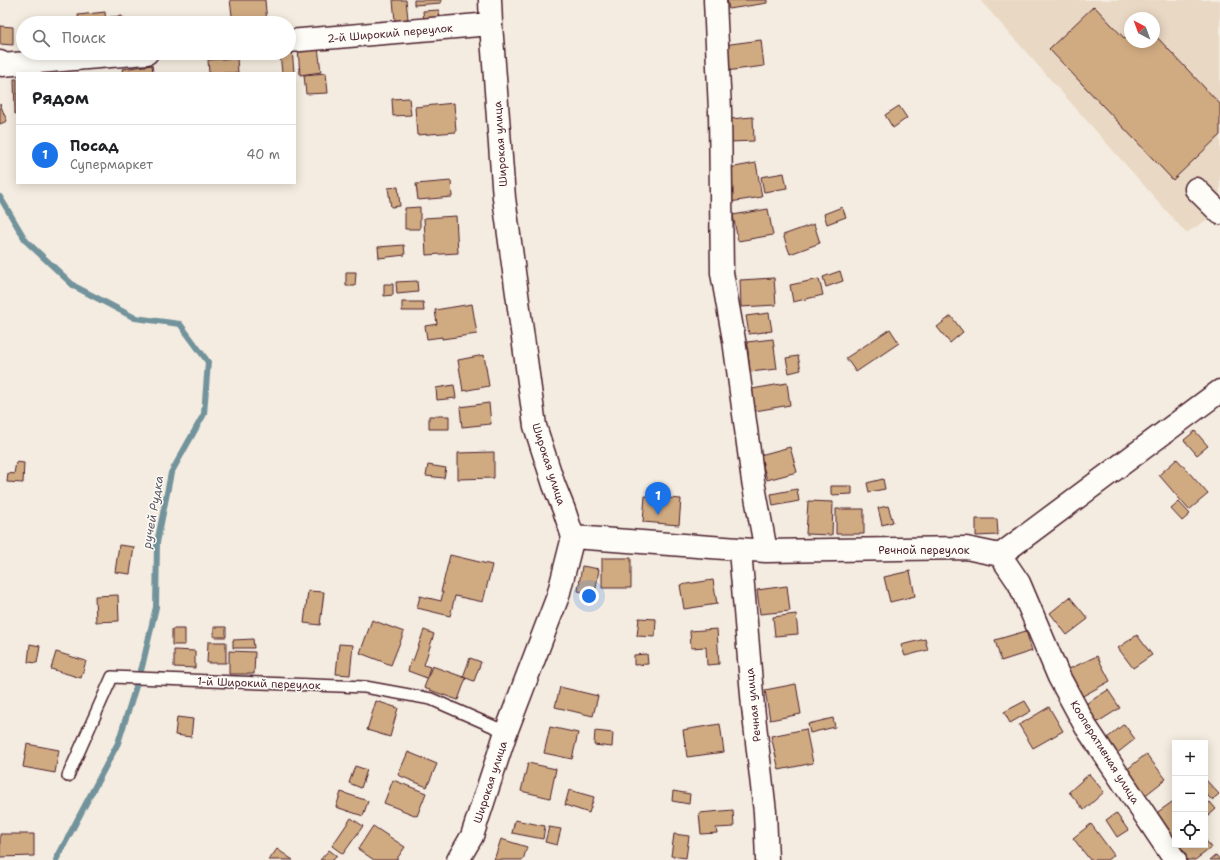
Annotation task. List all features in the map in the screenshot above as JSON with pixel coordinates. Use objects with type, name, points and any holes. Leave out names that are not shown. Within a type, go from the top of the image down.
[{"type":"street","name":"Широкая улица","points":[[458,860],[472,836],[506,732],[558,596],[573,537],[535,426],[504,198],[490,0]]},
{"type":"street","points":[[715,0],[720,110],[722,273],[734,340],[754,481],[766,551]]},
{"type":"street","name":"2-й Широкий переулок","points":[[296,40],[491,24]]},
{"type":"street","points":[[0,62],[2,65],[62,60]]},
{"type":"street","points":[[1196,189],[1220,213]]},
{"type":"street","points":[[1000,555],[1220,391]]},
{"type":"street","name":"Речной переулок","points":[[573,537],[740,550],[766,551],[966,548],[1000,555]]},
{"type":"street","name":"Речная улица","points":[[740,550],[753,707],[765,812],[767,860]]},
{"type":"street","name":"Кооперативная улица","points":[[1000,555],[1018,583],[1059,676],[1086,727],[1175,860]]},
{"type":"lane","name":"1-й Широкий переулок","points":[[68,776],[112,677],[364,687],[431,699],[506,732]]},
{"type":"shaded area","points":[[980,0],[1220,0],[1220,212],[1186,233]]},
{"type":"building","points":[[230,0],[265,0],[266,16],[232,16]]},
{"type":"building","points":[[393,0],[406,0],[408,19],[395,21]]},
{"type":"building","points":[[414,0],[441,0],[441,3],[414,5]]},
{"type":"building","points":[[727,0],[767,0],[767,3],[729,9]]},
{"type":"building","points":[[1094,6],[1124,38],[1124,48],[1160,48],[1160,40],[1220,104],[1220,135],[1173,180],[1049,49]]},
{"type":"building","points":[[439,10],[440,21],[424,23],[423,11]]},
{"type":"building","points":[[105,12],[105,16],[78,16]]},
{"type":"building","points":[[0,26],[13,27],[13,45],[0,44]]},
{"type":"building","points":[[761,40],[764,66],[726,71],[723,45]]},
{"type":"building","points":[[318,47],[321,72],[300,75],[298,49]]},
{"type":"building","points":[[208,60],[237,60],[238,72],[209,72]]},
{"type":"building","points":[[281,60],[293,60],[294,72],[282,72]]},
{"type":"building","points":[[152,65],[153,72],[123,72],[122,69]]},
{"type":"building","points":[[326,73],[328,93],[306,94],[304,75]]},
{"type":"building","points":[[14,79],[16,79],[16,114]]},
{"type":"building","points":[[409,98],[411,115],[393,116],[392,99]]},
{"type":"building","points":[[454,103],[456,132],[417,135],[415,107]]},
{"type":"building","points":[[0,104],[7,121],[0,124]]},
{"type":"building","points":[[899,106],[907,118],[893,128],[885,115]]},
{"type":"building","points":[[753,117],[754,141],[730,142],[730,119]]},
{"type":"building","points":[[756,163],[762,197],[730,202],[724,169]]},
{"type":"building","points":[[784,173],[787,188],[764,192],[761,177]]},
{"type":"building","points":[[451,181],[452,197],[418,200],[416,184]]},
{"type":"building","points":[[398,187],[400,206],[391,207],[388,188]]},
{"type":"building","points":[[420,207],[420,229],[405,229],[405,208]]},
{"type":"building","points":[[842,207],[846,217],[827,224],[824,214]]},
{"type":"building","points":[[768,209],[773,235],[738,241],[733,215]]},
{"type":"building","points":[[456,216],[458,253],[426,255],[424,218]]},
{"type":"building","points":[[814,224],[820,243],[790,254],[783,235]]},
{"type":"building","points":[[404,245],[405,255],[379,258],[378,247]]},
{"type":"building","points":[[840,271],[843,281],[826,287],[823,277]]},
{"type":"building","points":[[346,272],[356,272],[355,286],[346,286]]},
{"type":"building","points":[[774,278],[776,305],[741,307],[740,280]]},
{"type":"building","points":[[819,279],[823,295],[793,302],[790,285]]},
{"type":"building","points":[[417,281],[418,292],[397,294],[396,282]]},
{"type":"building","points":[[384,284],[393,284],[393,295],[384,296]]},
{"type":"building","points":[[402,302],[423,302],[424,311],[402,311]]},
{"type":"building","points":[[472,304],[477,334],[442,339],[442,337],[427,339],[425,326],[437,324],[435,310]]},
{"type":"building","points":[[769,313],[772,331],[749,334],[746,316]]},
{"type":"building","points":[[951,316],[963,332],[950,343],[937,327]]},
{"type":"building","points":[[890,329],[899,343],[856,372],[846,358]]},
{"type":"building","points":[[773,339],[777,369],[750,372],[747,342]]},
{"type":"building","points":[[484,355],[489,386],[463,391],[458,360]]},
{"type":"building","points":[[798,356],[801,370],[789,373],[786,358]]},
{"type":"building","points":[[787,383],[790,405],[755,411],[752,389]]},
{"type":"building","points":[[454,385],[456,398],[437,400],[436,388]]},
{"type":"building","points":[[489,403],[491,424],[462,427],[460,407]]},
{"type":"building","points":[[429,416],[449,416],[449,429],[429,429]]},
{"type":"building","points":[[1195,431],[1208,446],[1197,455],[1184,440]]},
{"type":"building","points":[[790,447],[797,472],[767,480],[760,455]]},
{"type":"building","points":[[494,452],[494,478],[458,479],[458,453]]},
{"type":"building","points":[[1177,459],[1208,494],[1189,510],[1159,475]]},
{"type":"building","points":[[16,462],[24,463],[23,483],[7,482],[8,473],[14,474]]},
{"type":"building","points":[[428,465],[446,468],[444,478],[426,476]]},
{"type":"building","points":[[883,479],[885,489],[869,492],[867,483]]},
{"type":"building","points":[[831,486],[852,486],[852,494],[831,495]]},
{"type":"building","points":[[797,489],[799,501],[773,506],[771,494]]},
{"type":"building","points":[[645,496],[681,499],[679,525],[643,522]]},
{"type":"building","points":[[808,501],[833,502],[832,535],[806,534]]},
{"type":"building","points":[[1179,502],[1190,514],[1182,521],[1171,509]]},
{"type":"building","points":[[888,506],[893,522],[882,525],[878,508]]},
{"type":"building","points":[[836,509],[864,509],[864,534],[836,534]]},
{"type":"building","points":[[976,519],[997,519],[998,535],[976,536]]},
{"type":"building","points":[[119,545],[134,547],[130,574],[115,572]]},
{"type":"building","points":[[450,555],[492,565],[483,602],[455,596],[450,616],[417,608],[420,596],[441,601],[443,592],[441,592]]},
{"type":"building","points":[[602,558],[631,558],[631,588],[602,588]]},
{"type":"building","points":[[582,566],[599,569],[595,594],[578,591]]},
{"type":"building","points":[[910,571],[915,596],[890,602],[884,577]]},
{"type":"building","points":[[713,580],[717,604],[684,609],[680,585]]},
{"type":"building","points":[[787,586],[790,611],[760,614],[757,590]]},
{"type":"building","points":[[308,591],[324,592],[320,625],[304,623]]},
{"type":"building","points":[[118,595],[119,621],[96,622],[95,596]]},
{"type":"building","points":[[1070,597],[1088,619],[1067,635],[1050,613]]},
{"type":"building","points":[[796,614],[798,634],[775,636],[773,617]]},
{"type":"building","points":[[639,618],[656,619],[655,637],[637,636]]},
{"type":"building","points":[[372,620],[404,632],[391,665],[360,653]]},
{"type":"building","points":[[214,627],[226,627],[226,637],[214,637]]},
{"type":"building","points":[[172,629],[185,629],[185,645],[172,645]]},
{"type":"building","points":[[717,629],[719,664],[707,665],[706,647],[691,648],[690,631]]},
{"type":"building","points":[[424,630],[434,634],[424,665],[430,667],[427,678],[408,671],[411,660],[413,661]]},
{"type":"building","points":[[1026,631],[1032,651],[1001,661],[995,640]]},
{"type":"building","points":[[1137,635],[1152,655],[1133,668],[1118,648]]},
{"type":"building","points":[[253,639],[254,648],[233,648],[233,640]]},
{"type":"building","points":[[925,639],[928,650],[905,656],[901,645]]},
{"type":"building","points":[[208,642],[226,642],[226,663],[207,663]]},
{"type":"building","points":[[30,644],[40,646],[37,663],[28,662]]},
{"type":"building","points":[[339,644],[353,645],[350,675],[336,674]]},
{"type":"building","points":[[174,650],[195,651],[195,668],[174,667]]},
{"type":"building","points":[[229,651],[255,652],[254,674],[229,674]]},
{"type":"building","points":[[56,652],[86,661],[81,678],[51,669]]},
{"type":"building","points":[[647,654],[648,664],[634,665],[634,655]]},
{"type":"building","points":[[1097,656],[1110,681],[1081,697],[1067,670]]},
{"type":"building","points":[[470,658],[481,662],[474,681],[463,677]]},
{"type":"building","points":[[432,666],[466,678],[458,700],[424,688]]},
{"type":"building","points":[[796,684],[801,714],[770,720],[765,690]]},
{"type":"building","points":[[560,687],[598,696],[593,716],[555,707]]},
{"type":"building","points":[[1108,690],[1120,708],[1093,725],[1081,707]]},
{"type":"building","points":[[376,701],[398,708],[390,737],[367,730]]},
{"type":"building","points":[[1025,701],[1031,711],[1010,723],[1004,712]]},
{"type":"building","points":[[1049,707],[1063,731],[1033,748],[1019,725]]},
{"type":"building","points":[[177,717],[193,719],[191,737],[175,735]]},
{"type":"building","points":[[833,718],[835,727],[810,733],[808,724]]},
{"type":"building","points":[[720,724],[724,752],[687,757],[683,730]]},
{"type":"building","points":[[1124,724],[1135,739],[1116,754],[1105,740]]},
{"type":"building","points":[[550,727],[578,733],[572,759],[544,753]]},
{"type":"building","points":[[806,729],[813,763],[779,770],[771,736]]},
{"type":"building","points":[[595,731],[613,733],[612,747],[594,745]]},
{"type":"building","points":[[27,744],[59,750],[55,773],[23,767]]},
{"type":"building","points":[[408,752],[437,764],[427,787],[398,775]]},
{"type":"building","points":[[1146,754],[1166,779],[1143,797],[1124,772]]},
{"type":"building","points":[[528,763],[556,769],[550,798],[521,791]]},
{"type":"building","points":[[355,766],[367,770],[361,788],[349,783]]},
{"type":"building","points":[[1089,774],[1104,792],[1084,810],[1069,792]]},
{"type":"building","points":[[393,780],[426,793],[417,816],[384,803]]},
{"type":"building","points":[[1208,782],[1219,794],[1212,800],[1208,796]]},
{"type":"building","points":[[569,790],[594,797],[589,813],[565,805]]},
{"type":"building","points":[[673,791],[690,794],[689,804],[672,801]]},
{"type":"building","points":[[341,792],[368,801],[363,816],[336,807]]},
{"type":"building","points":[[1172,802],[1171,837],[1155,814]]},
{"type":"building","points":[[1210,802],[1216,809],[1208,816],[1208,812],[1208,804]]},
{"type":"building","points":[[733,810],[734,827],[716,828],[717,833],[701,834],[699,813]]},
{"type":"building","points":[[1116,813],[1128,830],[1117,837],[1106,820]]},
{"type":"building","points":[[351,818],[363,826],[343,854],[332,846]]},
{"type":"building","points":[[515,820],[545,826],[543,839],[512,833]]},
{"type":"building","points":[[1091,824],[1114,855],[1107,860],[1090,860],[1073,838]]},
{"type":"building","points":[[373,826],[405,847],[396,860],[374,860],[358,849]]},
{"type":"building","points":[[549,827],[561,829],[557,845],[545,842]]},
{"type":"building","points":[[0,834],[34,834],[34,856],[0,857]]},
{"type":"building","points":[[674,834],[689,836],[686,858],[671,856]]},
{"type":"building","points":[[501,839],[527,847],[523,860],[494,860]]},
{"type":"building","points":[[1208,844],[1211,848],[1195,860],[1185,860],[1178,848],[1208,848]]},
{"type":"building","points":[[277,849],[293,860],[269,860]]},
{"type":"building","points":[[329,850],[337,856],[333,860],[320,860]]},
{"type":"building","points":[[1216,855],[1220,860],[1210,860]]},
{"type":"waterway","name":"ручей Рудка","points":[[0,197],[26,241],[74,286],[135,318],[180,324],[208,362],[204,414],[171,473],[157,543],[156,607],[142,667],[118,743],[56,860]]},
{"type":"place","name":"Посад","points":[[658,515]]}]
